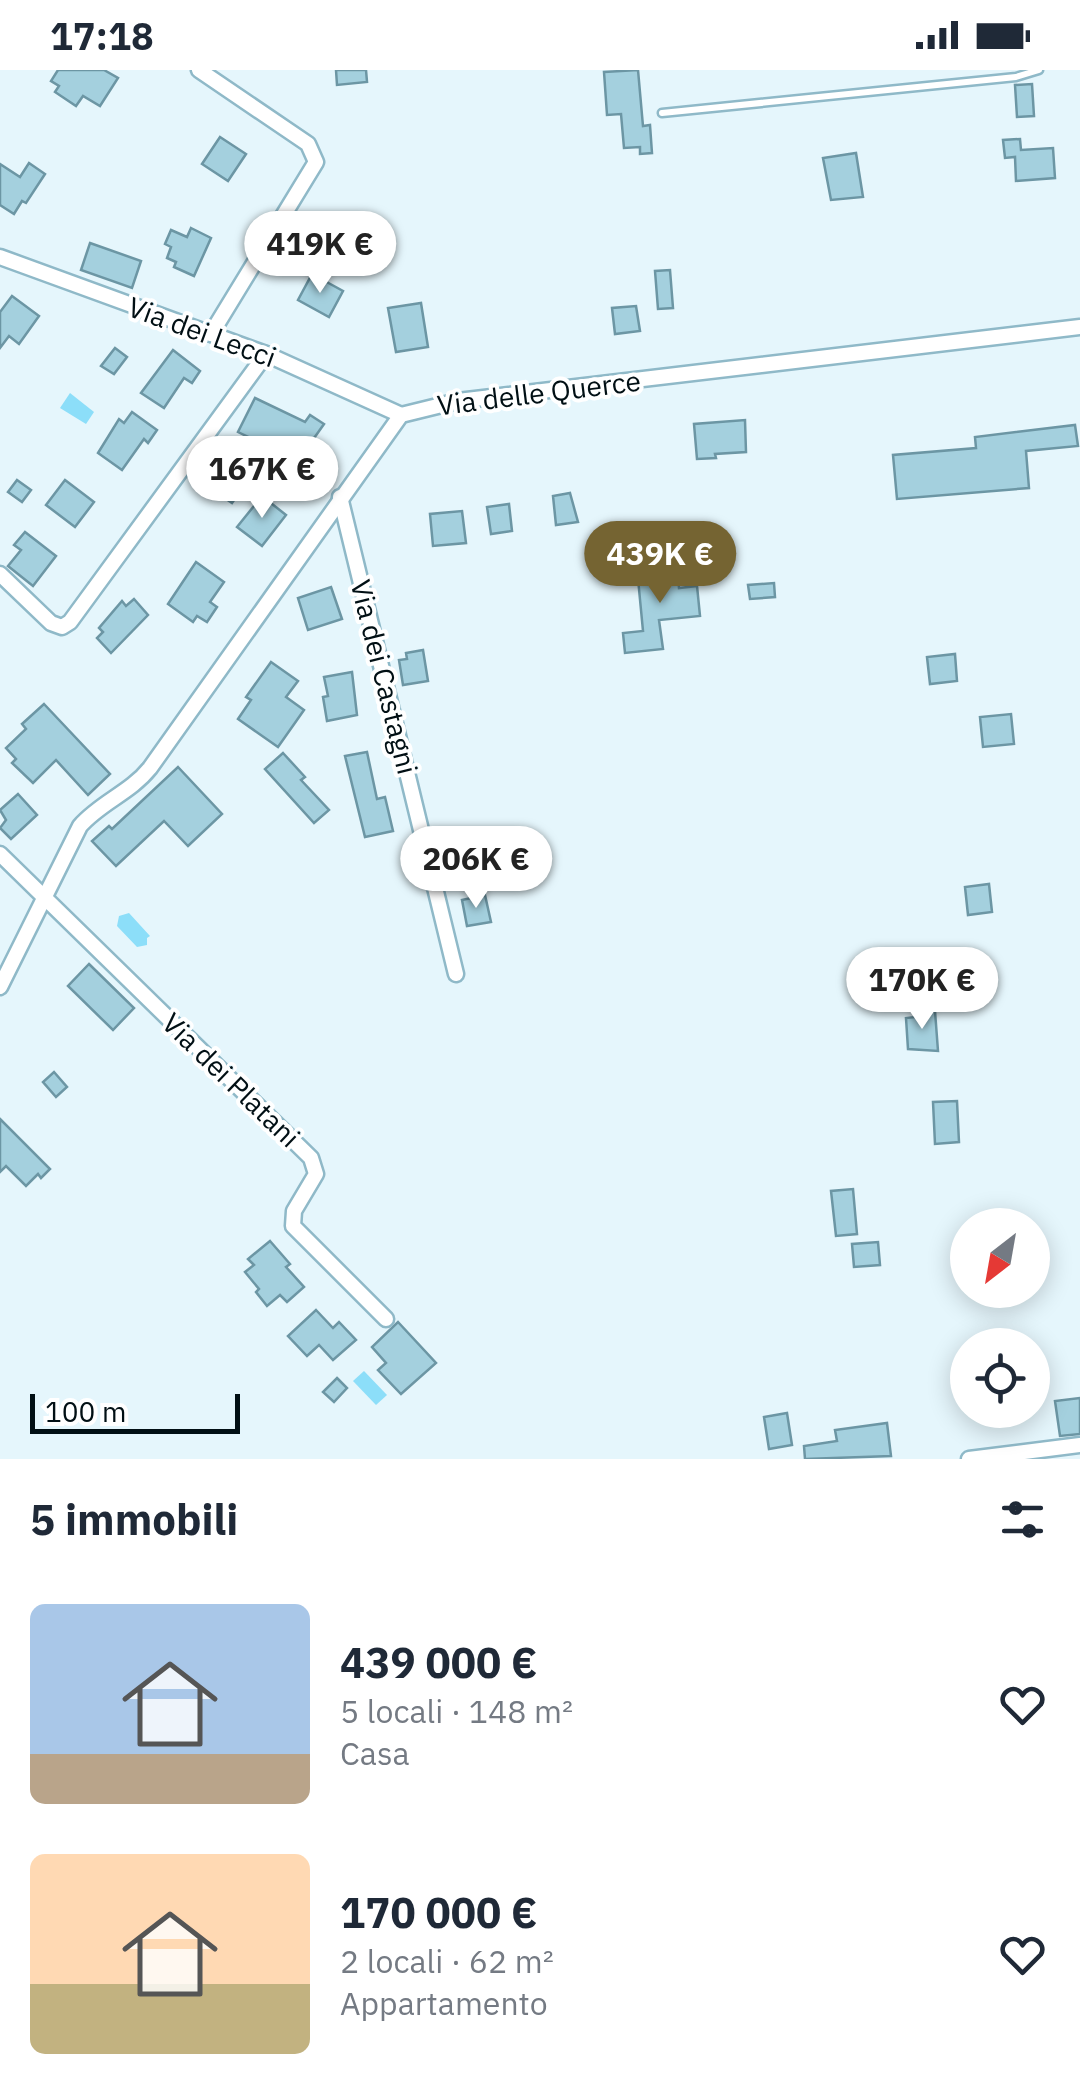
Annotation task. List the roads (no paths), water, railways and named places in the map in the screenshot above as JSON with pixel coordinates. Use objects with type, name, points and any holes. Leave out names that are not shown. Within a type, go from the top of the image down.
[{"type":"street","points":[[198,70],[308,144],[316,162],[211,334]]},
{"type":"street","name":"Via dei Lecci","points":[[0,257],[266,354],[402,414]]},
{"type":"street","name":"Via delle Querce","points":[[0,987],[80,826],[146,774],[402,414],[458,401],[1080,327]]},
{"type":"street","points":[[0,574],[51,623],[62,626],[70,622],[266,354]]},
{"type":"street","name":"Via dei Castagni","points":[[340,497],[456,974]]},
{"type":"street","points":[[0,854],[45,898]]},
{"type":"street","name":"Via dei Platani","points":[[45,898],[311,1158],[316,1174],[294,1212],[293,1226],[386,1320]]},
{"type":"street","points":[[969,1459],[1080,1446]]},
{"type":"lane","points":[[662,113],[1016,77],[1039,70]]},
{"type":"water","points":[[70,393],[94,412],[86,424],[60,408]]},
{"type":"water","points":[[129,913],[150,936],[147,945],[137,947],[117,926],[119,916]]},
{"type":"water","points":[[364,1371],[387,1395],[376,1405],[353,1381]]}]
